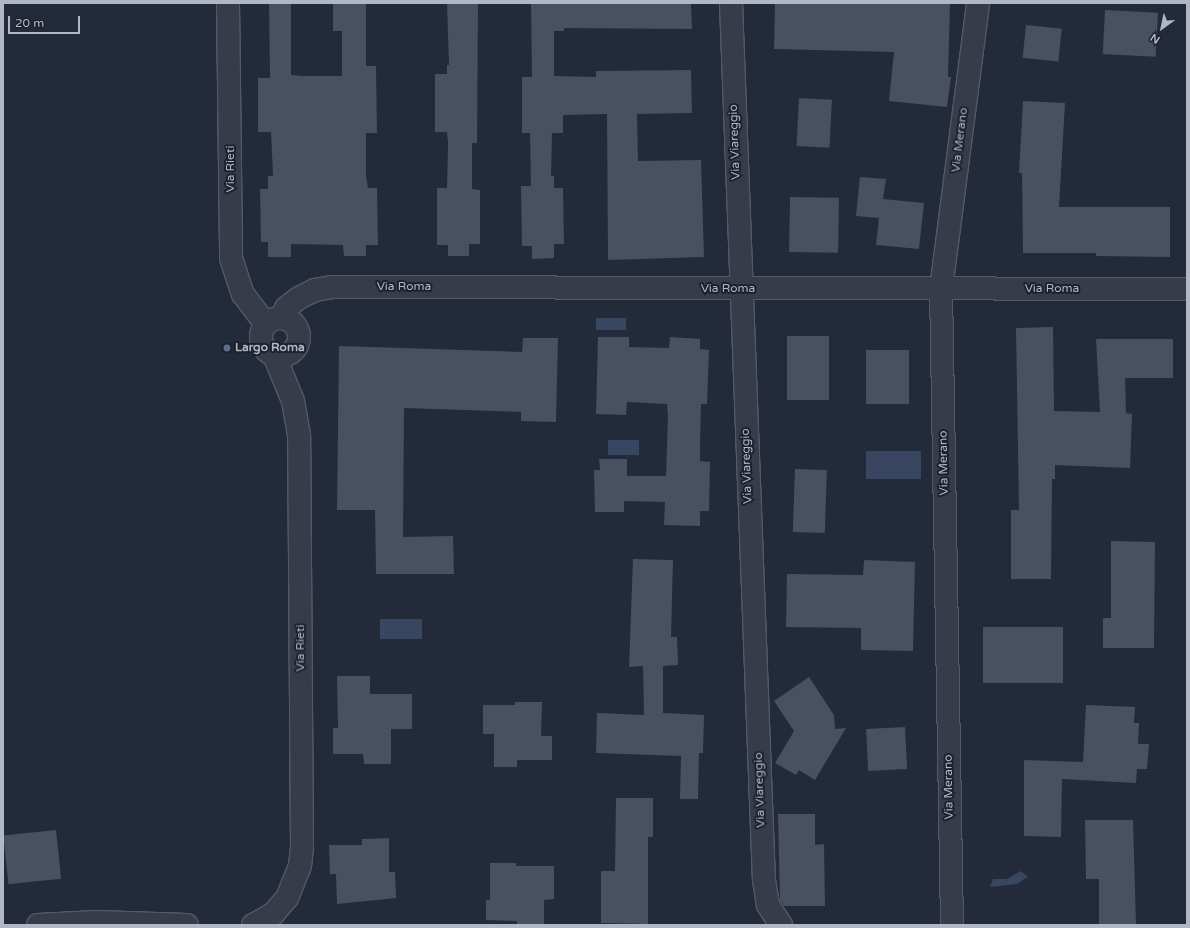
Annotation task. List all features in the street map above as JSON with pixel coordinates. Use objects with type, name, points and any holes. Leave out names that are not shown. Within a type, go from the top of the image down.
[{"type":"street","name":"Via Rieti","points":[[228,3],[231,258],[243,294],[275,321]]},
{"type":"street","name":"Via Viareggio","points":[[731,3],[740,289],[764,880],[768,905],[781,925]]},
{"type":"street","name":"Via Merano","points":[[952,925],[941,289],[978,3]]},
{"type":"street","name":"Via Roma","points":[[275,321],[286,308],[299,298],[315,290],[332,287],[1187,289]]},
{"type":"street","points":[[275,321],[294,324],[299,341],[292,352],[281,356],[274,355],[268,352],[262,341],[275,321]]},
{"type":"street","name":"Via Rieti","points":[[253,925],[270,917],[287,898],[300,866],[302,847],[299,435],[291,396],[274,355]]},
{"type":"street","points":[[38,925],[97,922],[187,925]]},
{"type":"water","points":[[596,318],[626,318],[626,330],[596,330]]},
{"type":"water","points":[[608,440],[639,440],[639,455],[608,455]]},
{"type":"water","points":[[866,451],[921,451],[921,479],[866,479]]},
{"type":"water","points":[[380,619],[422,619],[422,639],[380,639]]},
{"type":"water","points":[[1021,871],[1028,877],[1017,884],[990,887],[993,879],[1007,879]]},
{"type":"building","points":[[269,3],[291,3],[291,75],[342,76],[342,31],[333,31],[333,3],[366,3],[366,66],[376,66],[377,133],[366,133],[366,176],[368,188],[377,188],[378,245],[366,245],[366,256],[344,256],[343,245],[291,244],[291,257],[268,257],[268,242],[261,242],[260,189],[268,189],[268,176],[273,176],[271,132],[258,132],[258,78],[270,78]]},
{"type":"building","points":[[447,3],[478,3],[477,143],[472,143],[472,189],[480,190],[480,244],[469,244],[469,256],[448,256],[448,245],[437,245],[437,188],[447,188],[448,143],[447,132],[435,132],[435,74],[447,74],[447,65],[449,65]]},
{"type":"building","points":[[531,3],[691,3],[692,29],[564,28],[564,31],[554,31],[554,76],[596,77],[596,71],[691,70],[692,113],[637,114],[638,161],[701,160],[704,257],[608,260],[607,114],[563,115],[563,133],[552,133],[551,176],[554,176],[554,188],[563,188],[564,244],[554,244],[554,258],[532,259],[532,246],[522,246],[521,186],[531,186],[530,133],[522,133],[522,77],[532,77]]},
{"type":"building","points":[[775,3],[950,3],[948,77],[951,77],[947,107],[889,101],[894,52],[774,49]]},
{"type":"building","points":[[1105,10],[1158,13],[1156,57],[1103,54]]},
{"type":"building","points":[[1026,25],[1062,29],[1058,62],[1023,58]]},
{"type":"building","points":[[799,98],[832,100],[829,148],[796,146]]},
{"type":"building","points":[[1023,101],[1065,103],[1059,207],[1170,207],[1170,257],[1096,256],[1096,253],[1023,253],[1022,173],[1019,173]]},
{"type":"building","points":[[860,177],[886,179],[883,199],[924,203],[919,249],[876,245],[879,218],[856,216]]},
{"type":"building","points":[[790,197],[839,198],[838,253],[789,252]]},
{"type":"building","points":[[1053,327],[1054,411],[1100,412],[1096,339],[1173,339],[1173,378],[1125,378],[1126,413],[1132,414],[1130,468],[1055,465],[1055,479],[1052,479],[1051,579],[1011,579],[1011,510],[1019,510],[1016,328]]},
{"type":"building","points":[[787,336],[829,336],[829,400],[787,400]]},
{"type":"building","points":[[598,337],[629,337],[629,347],[669,348],[670,337],[700,339],[700,349],[709,350],[707,404],[701,404],[700,461],[710,462],[709,511],[700,511],[700,526],[664,525],[665,502],[624,501],[624,512],[595,512],[594,470],[600,470],[599,459],[627,459],[627,476],[666,476],[668,416],[667,404],[627,402],[626,415],[596,414]]},
{"type":"building","points":[[523,338],[558,338],[556,422],[521,421],[521,412],[404,408],[403,537],[453,536],[454,574],[376,574],[375,510],[337,510],[339,346],[522,352]]},
{"type":"building","points":[[866,350],[909,350],[909,404],[866,404]]},
{"type":"building","points":[[795,469],[827,470],[825,533],[793,532]]},
{"type":"building","points":[[1111,541],[1155,542],[1154,648],[1103,648],[1103,618],[1111,618]]},
{"type":"building","points":[[633,559],[673,560],[671,637],[677,637],[678,665],[663,666],[663,713],[704,715],[703,753],[699,753],[698,799],[680,799],[681,756],[596,753],[597,713],[644,715],[643,666],[629,667]]},
{"type":"building","points":[[864,560],[915,562],[913,651],[861,650],[861,628],[786,627],[787,574],[863,575]]},
{"type":"building","points":[[983,627],[1063,627],[1063,683],[983,683]]},
{"type":"building","points":[[337,676],[370,676],[370,694],[412,694],[412,729],[391,729],[391,764],[364,764],[363,754],[333,754],[333,728],[338,728]]},
{"type":"building","points":[[809,677],[834,715],[835,729],[846,728],[815,780],[799,770],[796,775],[775,763],[794,731],[774,701]]},
{"type":"building","points":[[515,702],[542,702],[541,736],[552,736],[552,760],[517,760],[517,767],[494,767],[494,734],[483,734],[483,705],[515,705]]},
{"type":"building","points":[[1086,705],[1135,707],[1134,723],[1139,723],[1138,744],[1149,744],[1147,769],[1137,769],[1136,783],[1062,779],[1061,837],[1024,836],[1024,760],[1083,762]]},
{"type":"building","points":[[905,727],[907,769],[868,771],[866,729]]},
{"type":"building","points":[[616,798],[653,798],[653,837],[648,837],[648,924],[601,923],[601,871],[615,871]]},
{"type":"building","points":[[778,814],[815,814],[815,845],[824,844],[825,906],[784,906],[780,900]]},
{"type":"building","points":[[1085,820],[1133,820],[1136,925],[1099,925],[1099,879],[1086,879]]},
{"type":"building","points":[[56,830],[61,879],[8,884],[3,836]]},
{"type":"building","points":[[389,838],[389,872],[395,872],[396,898],[337,904],[336,874],[330,874],[329,845],[362,845],[362,839]]},
{"type":"building","points":[[490,863],[516,863],[516,866],[554,866],[554,899],[544,900],[544,925],[517,925],[517,921],[486,920],[486,900],[490,900]]},
{"type":"place","name":"Largo Roma","points":[[227,348]]}]
